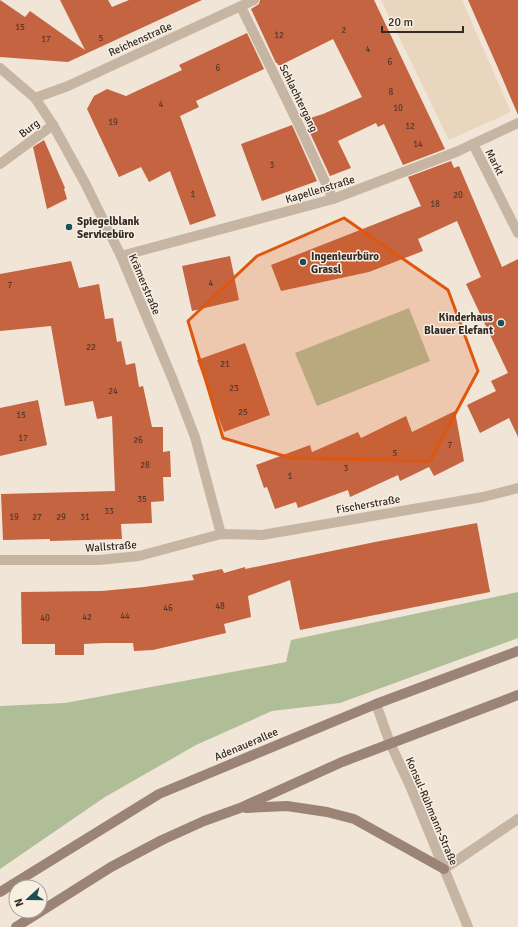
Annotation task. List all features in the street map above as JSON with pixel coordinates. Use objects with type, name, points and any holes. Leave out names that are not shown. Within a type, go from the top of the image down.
[{"type":"main road","name":"Adenauerallee","points":[[0,892],[159,794],[376,704],[518,651]]},
{"type":"main road","points":[[16,927],[111,867],[162,840],[204,821],[240,808],[342,762],[518,695]]},
{"type":"main road","points":[[240,808],[287,806],[327,812],[354,819],[444,869]]},
{"type":"street","name":"Reichenstraße","points":[[35,98],[68,86],[254,0]]},
{"type":"street","name":"Schlachtergang","points":[[241,7],[334,200]]},
{"type":"street","name":"Krämerstraße","points":[[0,68],[35,98],[53,125],[85,183],[121,256],[173,380],[194,437],[221,534]]},
{"type":"street","name":"Kapellenstraße","points":[[121,256],[334,200],[456,152],[518,123]]},
{"type":"street","name":"Burg","points":[[0,164],[53,125]]},
{"type":"street","name":"Markt","points":[[473,144],[518,233]]},
{"type":"street","name":"Fischerstraße","points":[[221,534],[262,535],[483,497],[518,488]]},
{"type":"street","name":"Wallstraße","points":[[0,560],[99,560],[139,556],[221,534]]},
{"type":"street","name":"Konsul-Rühmann-Straße","points":[[376,704],[390,743],[411,788],[468,927]]},
{"type":"street","points":[[444,869],[518,819]]},
{"type":"highlighted area","points":[[344,218],[448,290],[478,371],[430,461],[291,458],[223,438],[188,321],[257,256]]},
{"type":"green space","points":[[409,308],[430,361],[317,406],[295,353]]},
{"type":"green space","points":[[518,592],[518,638],[340,703],[272,711],[196,745],[105,797],[0,869],[0,706],[65,703],[286,662],[291,640]]},
{"type":"shaded area","points":[[381,0],[462,0],[511,112],[449,140]]},
{"type":"building","points":[[0,0],[25,17],[30,11],[85,50],[60,0],[108,0],[112,7],[129,0],[202,0],[68,62],[0,57]]},
{"type":"building","points":[[260,0],[374,0],[445,149],[403,165],[384,124],[378,127],[376,123],[338,141],[351,168],[330,176],[304,120],[323,114],[362,97],[333,39],[279,66],[276,63],[251,9],[259,4]]},
{"type":"building","points":[[468,0],[518,0],[518,115],[498,68]]},
{"type":"building","points":[[247,33],[264,69],[196,101],[199,107],[180,116],[216,216],[190,225],[170,171],[149,182],[141,167],[119,177],[87,109],[94,96],[107,89],[126,96],[182,70],[179,65]]},
{"type":"building","points":[[292,125],[317,181],[262,201],[241,144]]},
{"type":"building","points":[[44,140],[65,188],[67,199],[47,209],[33,147]]},
{"type":"building","points":[[451,161],[454,168],[459,166],[502,267],[518,259],[518,437],[509,418],[480,433],[467,405],[496,391],[491,381],[508,373],[466,284],[481,277],[457,221],[418,239],[423,251],[369,272],[281,291],[271,265],[421,206],[408,177]]},
{"type":"building","points":[[230,256],[239,300],[192,311],[182,266]]},
{"type":"building","points":[[71,261],[79,288],[99,284],[105,319],[113,318],[117,342],[121,341],[126,365],[135,363],[139,387],[143,386],[152,427],[163,427],[163,452],[170,451],[171,477],[163,477],[164,501],[151,502],[152,523],[121,524],[122,539],[50,541],[50,539],[3,540],[1,494],[115,491],[112,416],[97,419],[93,401],[65,406],[51,326],[0,331],[0,274]]},
{"type":"building","points":[[245,343],[270,415],[224,432],[197,360]]},
{"type":"building","points":[[38,400],[47,445],[0,456],[0,408]]},
{"type":"building","points":[[455,411],[464,461],[434,476],[429,467],[400,481],[398,475],[350,497],[348,490],[298,508],[296,502],[275,509],[267,487],[264,488],[256,465],[310,445],[312,452],[358,432],[361,438],[406,416],[412,432]]},
{"type":"building","points":[[477,523],[490,592],[300,630],[290,580],[248,596],[251,617],[224,624],[226,633],[153,650],[134,651],[133,643],[84,644],[84,655],[55,655],[55,644],[22,644],[21,592],[102,591],[194,580],[192,575],[222,569],[224,573],[245,567],[245,569],[375,542]]},
{"type":"place","name":"Spiegelblank Servicebüro","points":[[69,227]]},
{"type":"place","name":"Ingenieurbüro Grassl","points":[[303,262]]},
{"type":"place","name":"Kinderhaus Blauer Elefant","points":[[501,323]]}]
